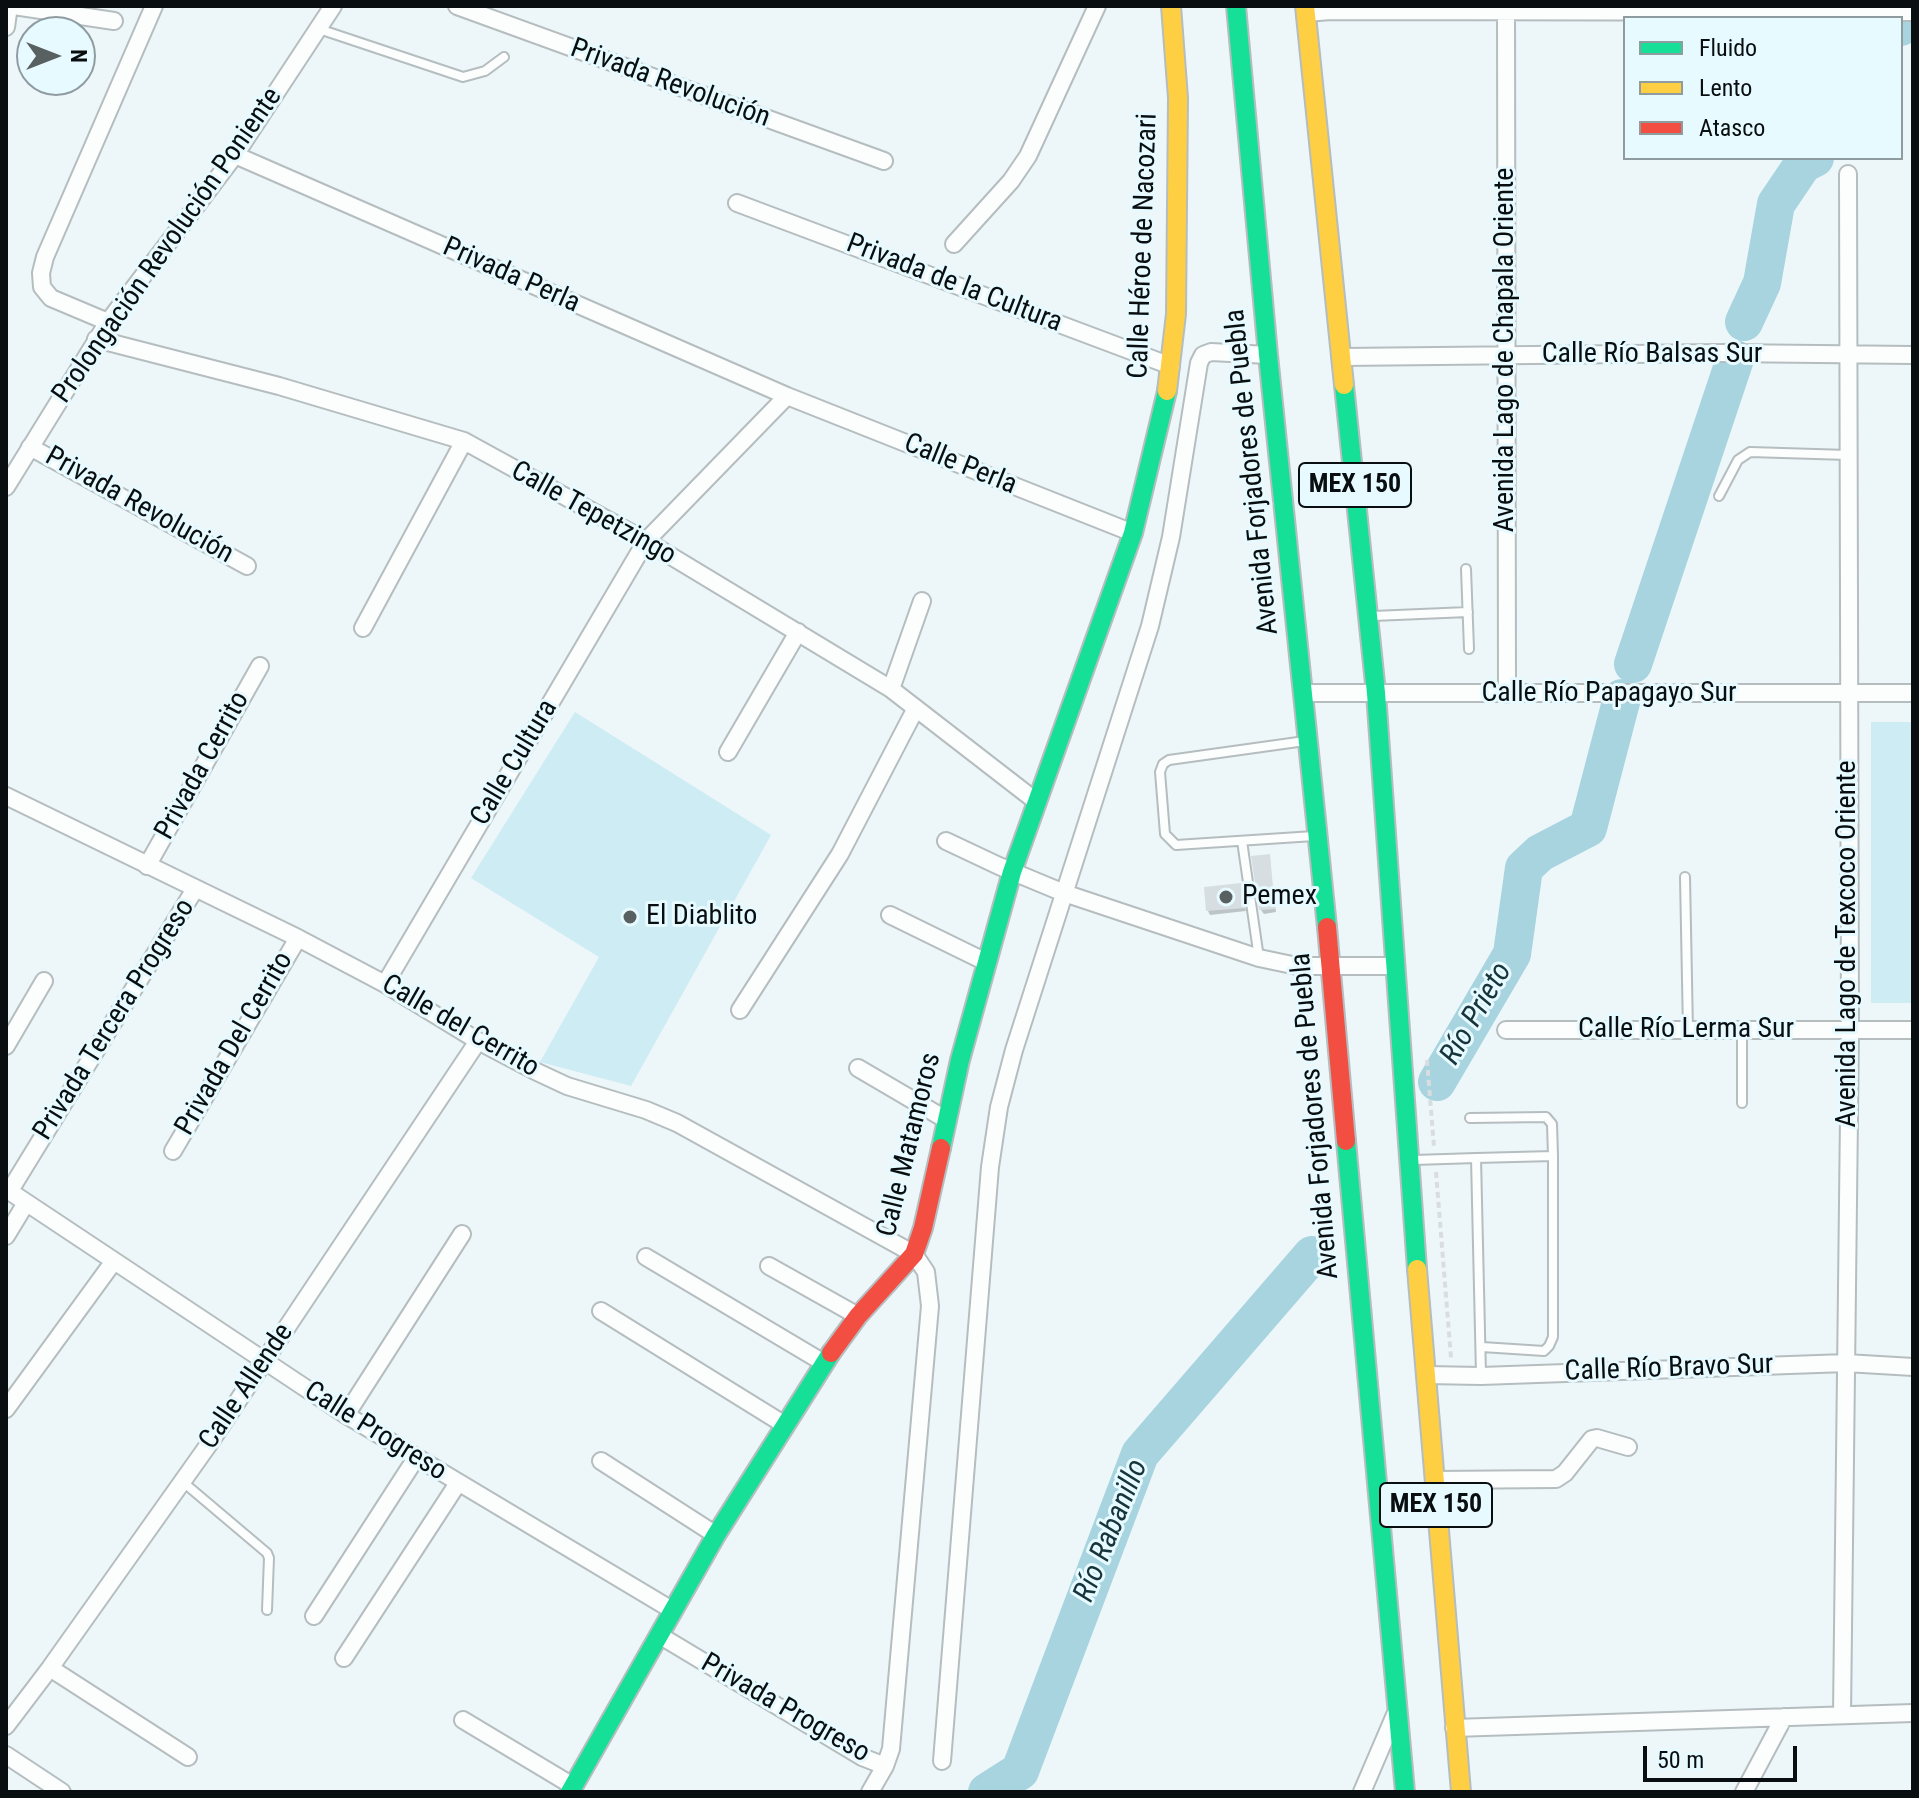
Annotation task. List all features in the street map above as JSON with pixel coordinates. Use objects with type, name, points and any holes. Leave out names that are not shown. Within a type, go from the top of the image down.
[{"type":"main road","name":"Calle Héroe de Nacozari","points":[[1133,533],[1171,366],[1176,314],[1178,98],[1171,6]]},
{"type":"main road","name":"Avenida Forjadores de Puebla","points":[[1236,6],[1268,355],[1319,835],[1405,1792]]},
{"type":"main road","name":"MEX 150","points":[[1305,10],[1376,693],[1434,1480],[1461,1792]]},
{"type":"main road","name":"Calle Matamoros","points":[[572,1789],[716,1535],[824,1363],[858,1316],[914,1254],[923,1228],[945,1119],[1012,872],[1133,533]]},
{"type":"street","points":[[6,27],[12,6],[114,21]]},
{"type":"street","points":[[108,322],[51,298],[42,287],[41,273],[45,257],[154,6]]},
{"type":"street","name":"Prolongación Revolución Poniente","points":[[6,487],[96,339],[235,155],[333,6]]},
{"type":"street","name":"Privada Revolución","points":[[457,6],[884,161]]},
{"type":"street","name":"Privada de la Cultura","points":[[954,244],[1011,181],[1028,156],[1097,6]]},
{"type":"street","name":"Avenida Lago de Chapala Oriente","points":[[1506,9],[1507,694]]},
{"type":"street","points":[[1305,10],[1913,12]]},
{"type":"street","name":"Privada Perla","points":[[235,155],[787,396]]},
{"type":"street","name":"Avenida Lago de Texcoco Oriente","points":[[1842,1714],[1850,1031],[1848,174]]},
{"type":"street","name":"Privada de la Cultura","points":[[737,203],[1171,366]]},
{"type":"street","name":"Calle Tepetzingo","points":[[96,339],[279,386],[464,441],[646,541],[891,689],[1037,802]]},
{"type":"street","points":[[942,1761],[990,1167],[999,1107],[1014,1050],[1150,626],[1171,537],[1199,363],[1203,355],[1211,352],[1268,355]]},
{"type":"street","name":"Calle Río Balsas Sur","points":[[1342,357],[1723,353],[1913,355]]},
{"type":"street","name":"Calle Perla","points":[[787,396],[1133,533]]},
{"type":"street","name":"Calle Cultura","points":[[385,984],[646,541],[787,396]]},
{"type":"street","points":[[363,628],[464,441]]},
{"type":"street","name":"Privada Revolución","points":[[30,447],[247,566]]},
{"type":"street","points":[[891,689],[922,601]]},
{"type":"street","points":[[728,752],[798,632]]},
{"type":"street","name":"Privada Cerrito","points":[[147,866],[260,666]]},
{"type":"street","name":"Calle Río Papagayo Sur","points":[[1305,693],[1913,693]]},
{"type":"street","points":[[740,1010],[840,854],[916,708]]},
{"type":"street","name":"Calle del Cerrito","points":[[6,796],[298,938],[385,984],[478,1041],[567,1086],[646,1110],[677,1123],[914,1254]]},
{"type":"street","points":[[946,841],[1064,893],[1259,958],[1297,966],[1396,966]]},
{"type":"street","name":"Privada Tercera Progreso","points":[[8,1190],[195,889]]},
{"type":"street","points":[[890,915],[986,962]]},
{"type":"street","name":"Privada Del Cerrito","points":[[173,1151],[298,938]]},
{"type":"street","points":[[6,1046],[44,981]]},
{"type":"street","name":"Calle Río Lerma Sur","points":[[1506,1030],[1913,1030]]},
{"type":"street","name":"Calle Allende","points":[[6,1726],[183,1482],[478,1041]]},
{"type":"street","points":[[858,1068],[945,1119]]},
{"type":"street","name":"Calle Progreso","points":[[8,1190],[346,1415],[672,1610]]},
{"type":"street","points":[[6,1236],[26,1203]]},
{"type":"street","points":[[346,1415],[462,1234]]},
{"type":"street","points":[[885,1766],[891,1749],[930,1306],[926,1272],[914,1254]]},
{"type":"street","points":[[646,1257],[824,1363]]},
{"type":"street","points":[[6,1409],[114,1261]]},
{"type":"street","points":[[769,1266],[858,1316]]},
{"type":"street","points":[[601,1311],[785,1425]]},
{"type":"street","name":"Calle Río Bravo Sur","points":[[1426,1375],[1481,1376],[1846,1363],[1913,1367]]},
{"type":"street","points":[[1434,1480],[1556,1479],[1565,1473],[1592,1439],[1628,1447]]},
{"type":"street","points":[[314,1616],[416,1458]]},
{"type":"street","points":[[601,1461],[716,1535]]},
{"type":"street","points":[[344,1658],[458,1483]]},
{"type":"street","name":"Privada Progreso","points":[[659,1635],[862,1757],[885,1766],[870,1792]]},
{"type":"street","points":[[50,1668],[188,1757]]},
{"type":"street","points":[[1362,1792],[1397,1710]]},
{"type":"street","points":[[1454,1728],[1913,1713]]},
{"type":"street","points":[[1744,1792],[1784,1717]]},
{"type":"street","points":[[463,1720],[572,1789]]},
{"type":"street","points":[[6,1755],[62,1792]]},
{"type":"lane","points":[[317,28],[463,77],[485,71],[504,57]]},
{"type":"lane","points":[[1719,496],[1738,460],[1750,452],[1848,455]]},
{"type":"lane","points":[[1466,569],[1469,649]]},
{"type":"lane","points":[[1368,616],[1468,612]]},
{"type":"lane","points":[[1309,741],[1169,760],[1160,772],[1165,834],[1176,845],[1319,835]]},
{"type":"lane","points":[[1242,841],[1259,958]]},
{"type":"lane","points":[[1685,877],[1688,1031]]},
{"type":"lane","points":[[1742,1031],[1742,1103]]},
{"type":"lane","points":[[1470,1118],[1546,1117],[1552,1124],[1553,1337],[1544,1351],[1482,1347]]},
{"type":"lane","points":[[1410,1161],[1553,1156]]},
{"type":"lane","points":[[1476,1158],[1481,1376]]},
{"type":"lane","points":[[183,1482],[267,1553],[267,1610]]},
{"type":"shaded area","name":"El Diablito","points":[[575,712],[771,835],[631,1086],[540,1062],[599,957],[471,878]]},
{"type":"shaded area","points":[[1871,722],[1913,722],[1913,1003],[1871,1003]]},
{"type":"building","points":[[1270,854],[1275,909],[1259,910],[1251,856]]},
{"type":"building","name":"Pemex","points":[[1241,883],[1245,908],[1206,911],[1204,887]]},
{"type":"waterway","name":"Río Prieto","points":[[1744,322],[1762,283],[1776,204],[1803,164],[1811,160]]},
{"type":"waterway","name":"Río Prieto","points":[[1633,664],[1735,359]]},
{"type":"waterway","name":"Río Prieto","points":[[1437,1082],[1512,954],[1524,868],[1540,853],[1588,828],[1622,698]]},
{"type":"waterway","name":"Río Rabanillo","points":[[987,1792],[1020,1771],[1140,1454],[1312,1255]]},
{"type":"traffic: fast","points":[[1236,6],[1268,355],[1327,927]]},
{"type":"traffic: fast","points":[[1344,385],[1376,693],[1417,1269]]},
{"type":"traffic: fast","points":[[941,1148],[960,1060],[1012,872],[1133,533],[1167,391]]},
{"type":"traffic: fast","points":[[1346,1141],[1405,1792]]},
{"type":"traffic: fast","points":[[570,1792],[716,1535],[831,1353]]},
{"type":"traffic: slow","points":[[1167,391],[1176,314],[1178,98],[1171,6]]},
{"type":"traffic: slow","points":[[1305,6],[1344,385]]},
{"type":"traffic: slow","points":[[1417,1269],[1461,1792]]},
{"type":"traffic: jam","points":[[1327,927],[1346,1141]]},
{"type":"traffic: jam","points":[[831,1353],[858,1316],[914,1254],[941,1148]]},
{"type":"place","name":"Pemex","points":[[1226,897]]},
{"type":"place","name":"El Diablito","points":[[630,917]]}]
